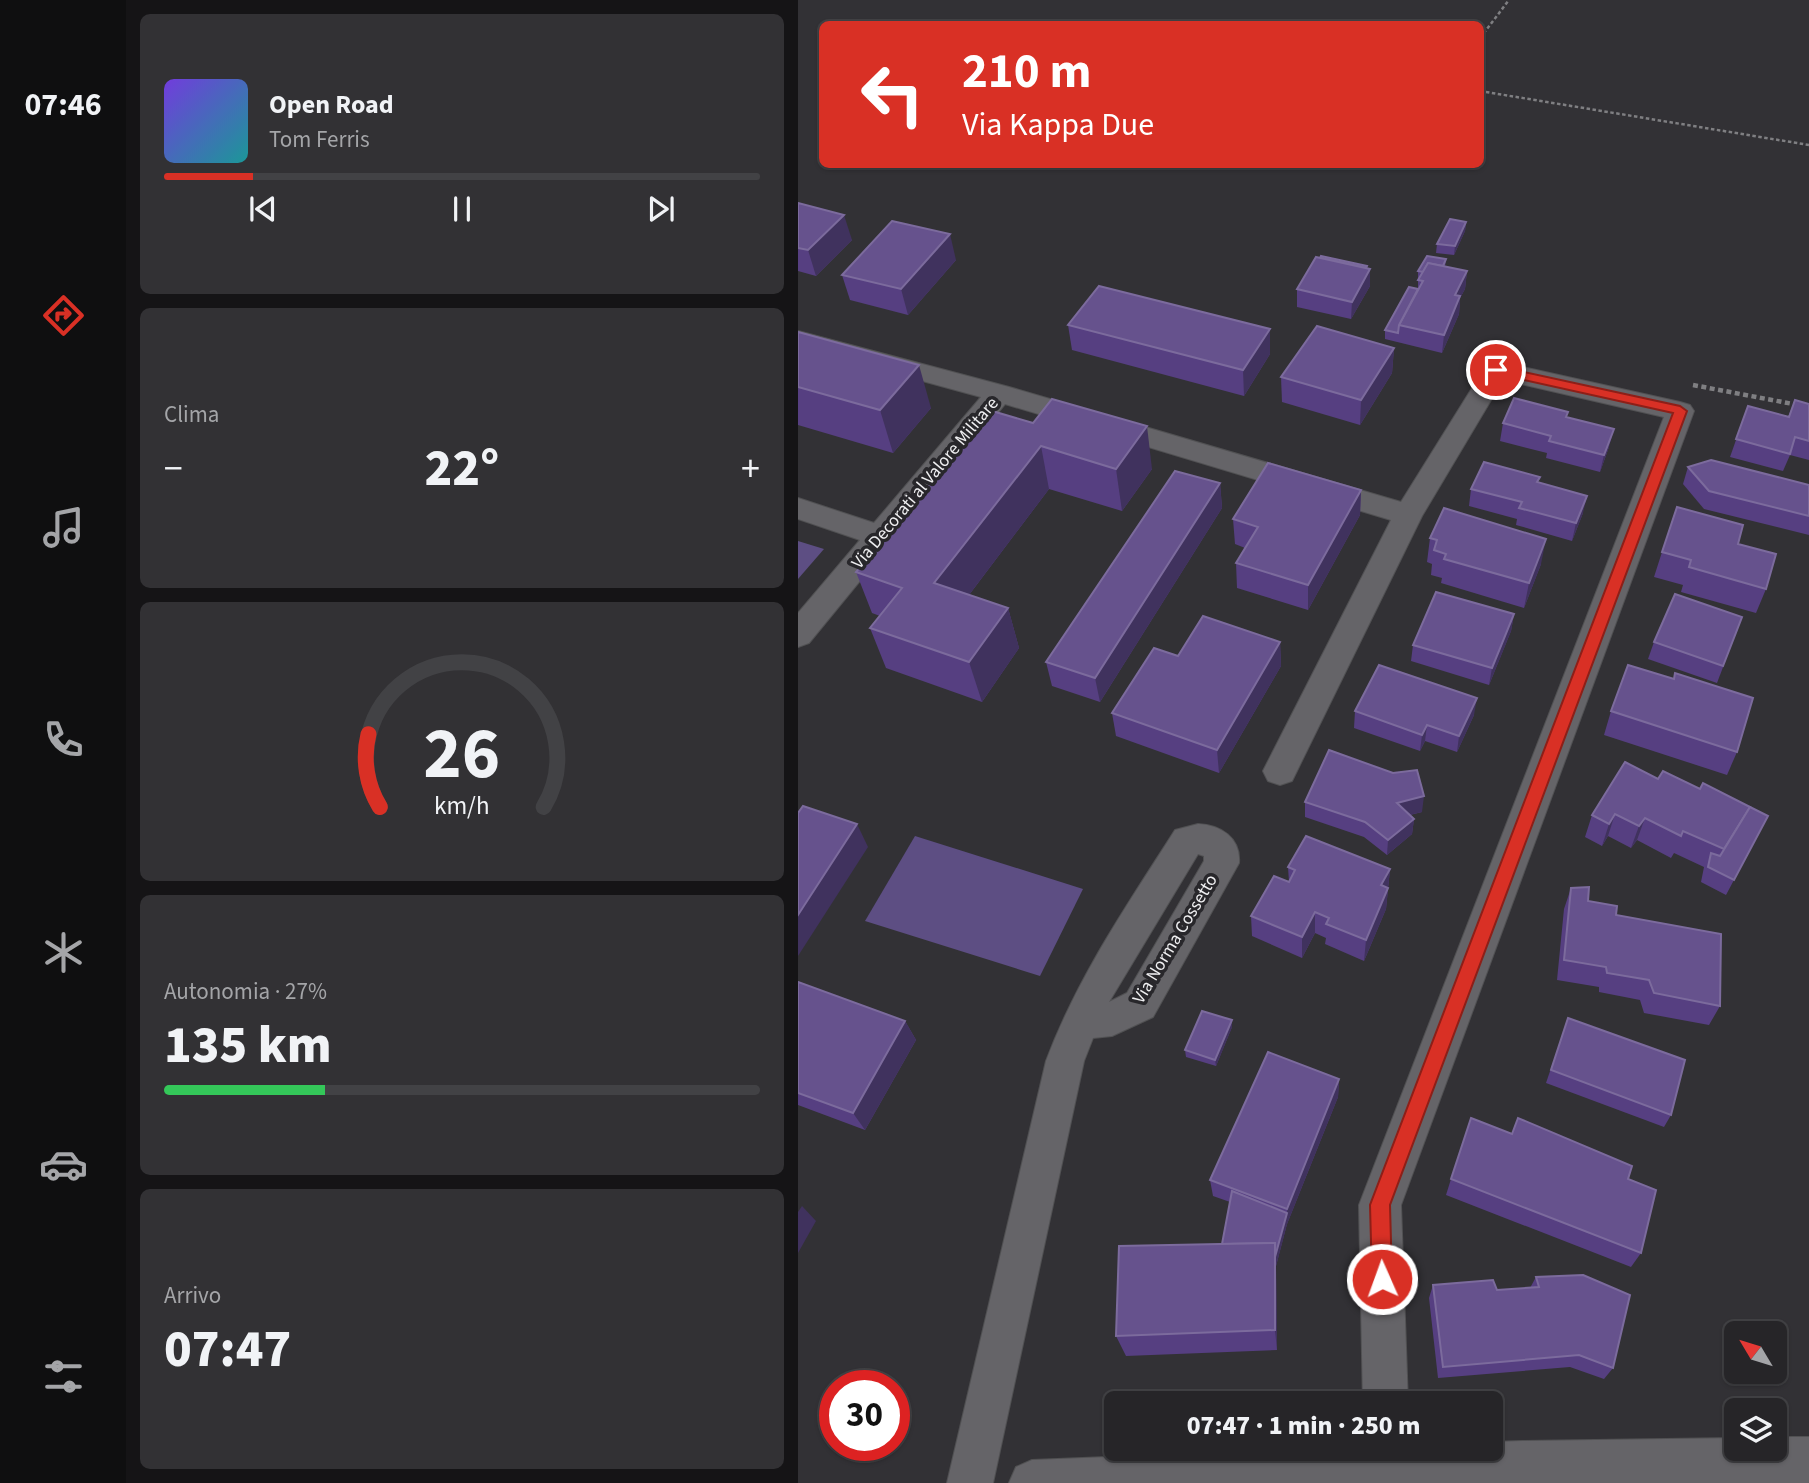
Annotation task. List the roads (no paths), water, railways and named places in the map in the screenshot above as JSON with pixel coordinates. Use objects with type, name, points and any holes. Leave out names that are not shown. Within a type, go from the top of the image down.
[{"type":"street","points":[[798,339],[999,393]]},
{"type":"street","points":[[1280,771],[1408,515],[1496,370],[1680,411],[1380,1205],[1385,1391]]},
{"type":"street","name":"Via Decorati al Valore Militare","points":[[798,635],[999,393],[1408,515]]},
{"type":"street","points":[[798,508],[880,536]]},
{"type":"street","name":"Via Norma Cossetto","points":[[970,1483],[1065,1061],[1081,1018],[1187,841],[1197,838],[1212,840],[1222,851],[1221,863],[1140,1005],[1119,1017],[1098,1022],[1081,1018]]},
{"type":"street","points":[[1032,1483],[1357,1461]]},
{"type":"street","points":[[1409,1461],[1538,1473],[1800,1468]]}]
